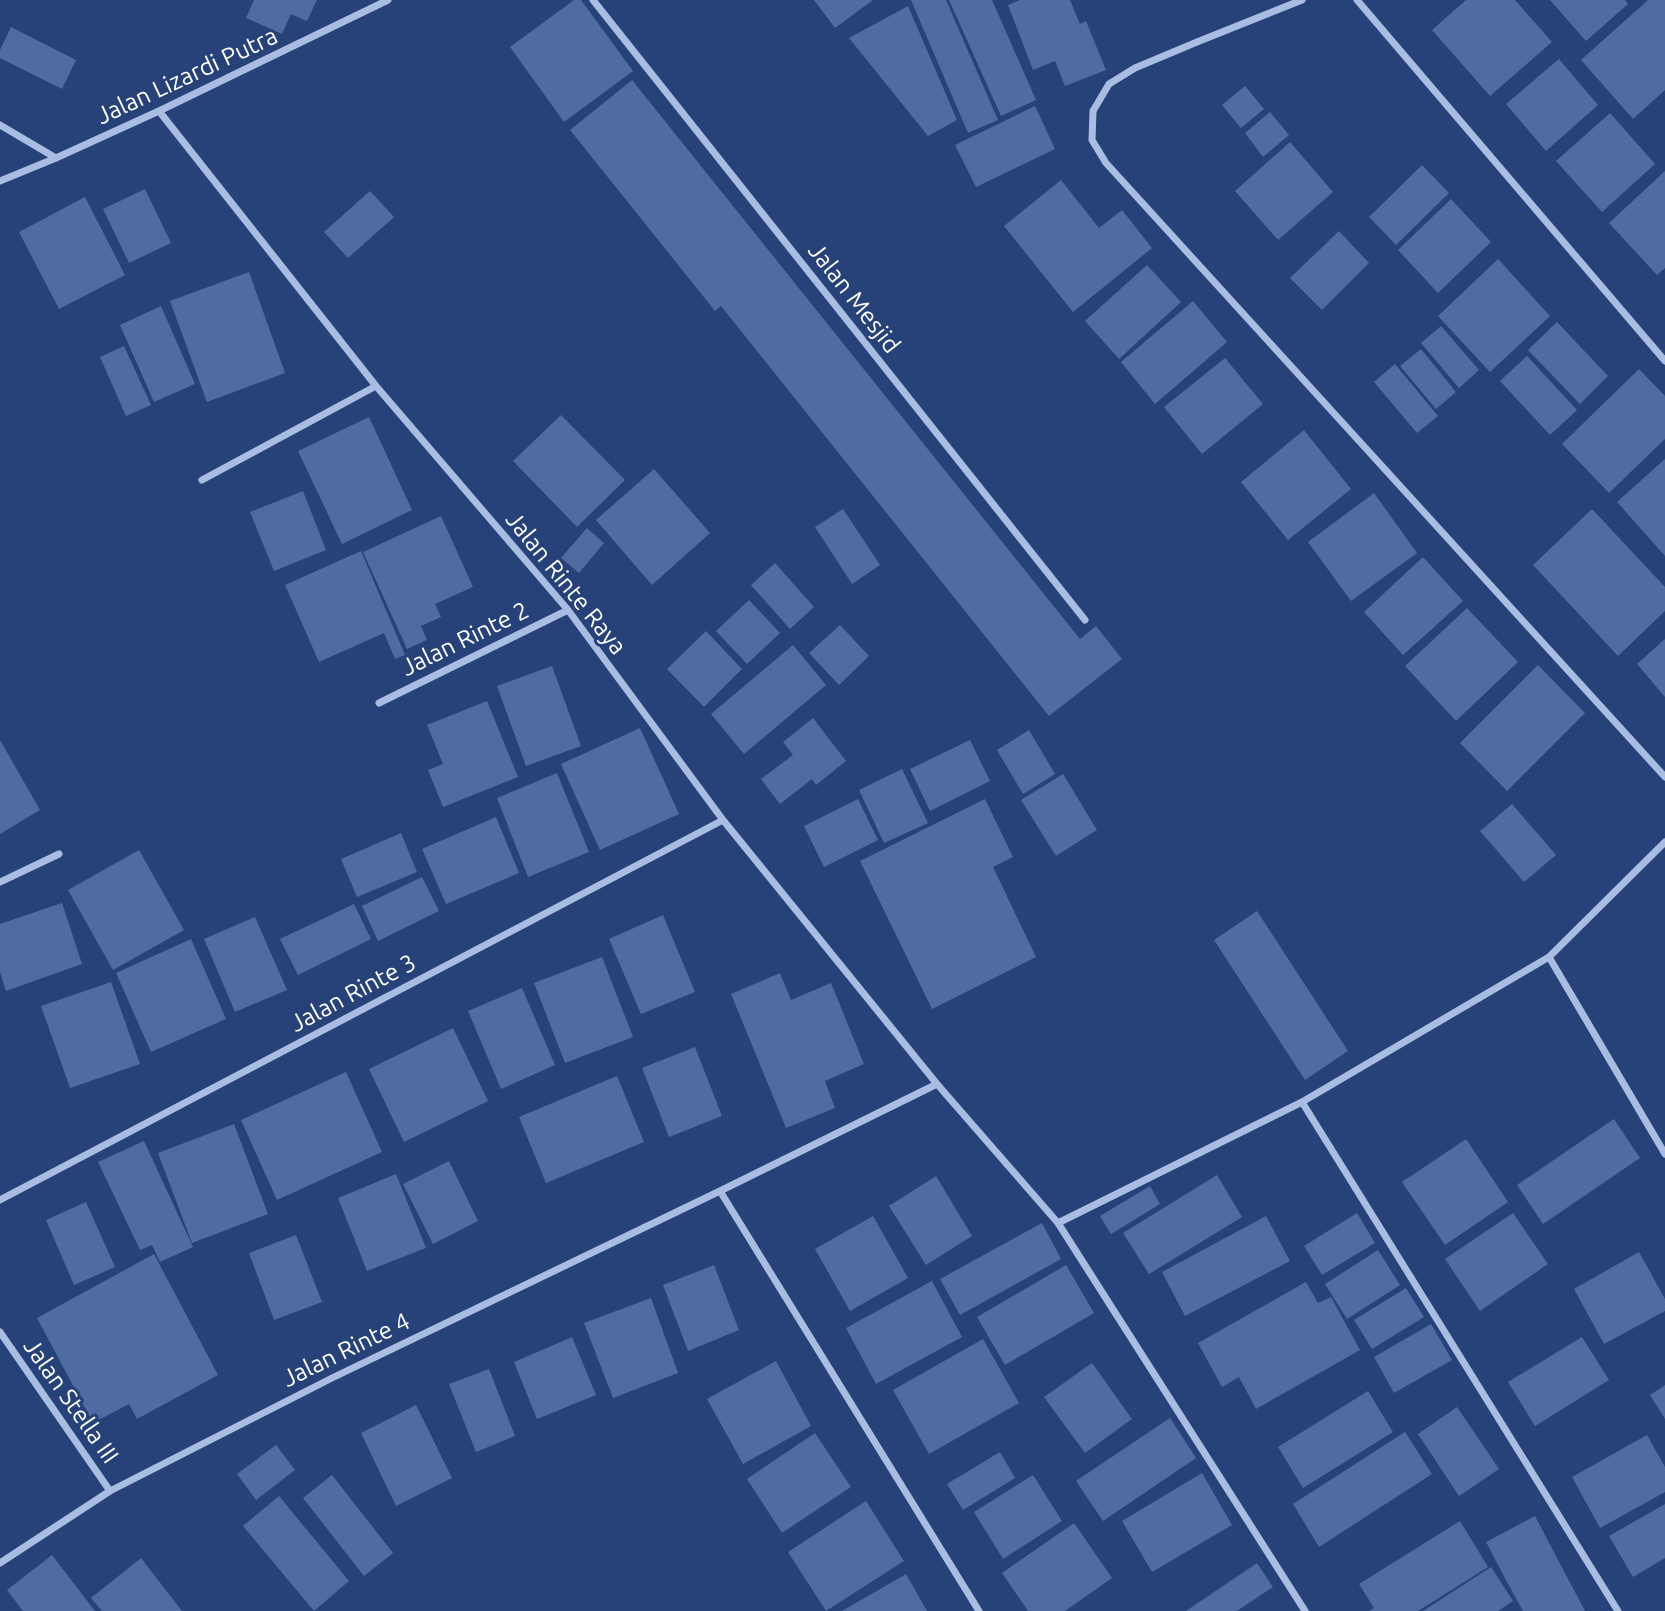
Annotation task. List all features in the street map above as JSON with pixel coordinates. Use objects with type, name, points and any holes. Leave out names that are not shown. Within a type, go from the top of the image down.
[{"type":"street","name":"Jalan Lizardi Putra","points":[[0,181],[159,111],[388,0]]},
{"type":"street","name":"Jalan Mesjid","points":[[593,0],[1085,620]]},
{"type":"street","points":[[1303,0],[1135,68],[1109,84],[1093,111],[1092,140],[1106,163],[1665,777]]},
{"type":"street","points":[[1357,0],[1665,361]]},
{"type":"street","name":"Jalan Rinte Raya","points":[[159,111],[376,386],[568,610],[723,820],[937,1084],[1058,1223],[1305,1611]]},
{"type":"street","points":[[0,125],[56,158]]},
{"type":"street","points":[[202,480],[376,386]]},
{"type":"street","name":"Jalan Rinte 2","points":[[379,703],[568,610]]},
{"type":"street","name":"Jalan Rinte 3","points":[[0,1199],[723,820]]},
{"type":"street","points":[[1058,1223],[1302,1102],[1549,957],[1665,842]]},
{"type":"street","points":[[0,882],[59,854]]},
{"type":"street","points":[[1549,957],[1665,1154]]},
{"type":"street","name":"Jalan Rinte 4","points":[[0,1563],[110,1491],[332,1378],[937,1084]]},
{"type":"street","points":[[1302,1102],[1618,1611]]},
{"type":"street","points":[[720,1191],[979,1611]]},
{"type":"street","name":"Jalan Stella III","points":[[0,1332],[110,1491]]},
{"type":"building","points":[[254,0],[317,0],[307,21],[291,14],[282,34],[246,18]]},
{"type":"building","points":[[574,0],[581,0],[633,71],[564,122],[510,47]]},
{"type":"building","points":[[814,0],[873,0],[835,28]]},
{"type":"building","points":[[911,0],[946,0],[998,120],[968,133]]},
{"type":"building","points":[[949,0],[992,0],[1036,100],[1001,116]]},
{"type":"building","points":[[1020,0],[1070,0],[1080,24],[1086,21],[1106,70],[1065,86],[1055,61],[1033,70],[1008,5]]},
{"type":"building","points":[[1466,0],[1515,0],[1552,42],[1490,96],[1432,30]]},
{"type":"building","points":[[1550,0],[1625,0],[1628,4],[1586,41]]},
{"type":"building","points":[[1648,0],[1665,0],[1665,90],[1633,119],[1581,60]]},
{"type":"building","points":[[908,6],[957,120],[928,136],[849,38]]},
{"type":"building","points":[[11,27],[76,60],[62,89],[0,58],[0,50]]},
{"type":"building","points":[[1559,59],[1598,105],[1546,151],[1506,104]]},
{"type":"building","points":[[632,80],[1080,639],[1096,626],[1122,659],[1049,716],[721,306],[715,311],[570,130]]},
{"type":"building","points":[[1245,86],[1264,109],[1241,128],[1222,105]]},
{"type":"building","points":[[1035,106],[1055,149],[976,187],[955,145]]},
{"type":"building","points":[[1270,112],[1289,135],[1263,157],[1245,133]]},
{"type":"building","points":[[1610,113],[1655,164],[1602,212],[1556,161]]},
{"type":"building","points":[[1290,142],[1333,192],[1278,240],[1235,191]]},
{"type":"building","points":[[1422,165],[1449,193],[1396,245],[1369,217]]},
{"type":"building","points":[[1665,171],[1665,268],[1657,275],[1609,223]]},
{"type":"building","points":[[1061,180],[1099,228],[1122,210],[1152,248],[1073,312],[1004,226]]},
{"type":"building","points":[[145,189],[171,243],[129,263],[103,209]]},
{"type":"building","points":[[370,191],[394,217],[348,258],[324,232]]},
{"type":"building","points":[[85,197],[125,275],[59,309],[19,232]]},
{"type":"building","points":[[1451,199],[1491,242],[1438,293],[1398,250]]},
{"type":"building","points":[[1339,231],[1369,263],[1322,310],[1290,278]]},
{"type":"building","points":[[1498,259],[1550,316],[1490,372],[1438,316]]},
{"type":"building","points":[[1147,265],[1181,302],[1119,359],[1085,321]]},
{"type":"building","points":[[249,272],[285,373],[207,402],[170,301]]},
{"type":"building","points":[[1193,301],[1227,342],[1155,404],[1121,362]]},
{"type":"building","points":[[161,306],[195,384],[154,402],[120,325]]},
{"type":"building","points":[[1557,322],[1608,376],[1580,404],[1528,350]]},
{"type":"building","points":[[1441,326],[1479,370],[1459,388],[1421,343]]},
{"type":"building","points":[[124,346],[151,405],[126,416],[100,357]]},
{"type":"building","points":[[1421,349],[1456,392],[1436,409],[1400,366]]},
{"type":"building","points":[[1527,356],[1577,410],[1550,435],[1500,381]]},
{"type":"building","points":[[1225,358],[1263,404],[1202,454],[1164,407]]},
{"type":"building","points":[[1395,364],[1438,416],[1417,433],[1374,382]]},
{"type":"building","points":[[1639,369],[1665,396],[1665,439],[1609,493],[1562,444]]},
{"type":"building","points":[[561,415],[625,480],[577,527],[513,461]]},
{"type":"building","points":[[369,417],[412,510],[342,544],[298,451]]},
{"type":"building","points":[[1304,430],[1351,489],[1288,540],[1241,482]]},
{"type":"building","points":[[1665,459],[1665,556],[1617,502]]},
{"type":"building","points":[[654,469],[710,533],[652,585],[596,520]]},
{"type":"building","points":[[303,491],[326,550],[274,571],[250,512]]},
{"type":"building","points":[[1374,493],[1417,553],[1351,601],[1308,542]]},
{"type":"building","points":[[843,509],[880,565],[852,584],[815,527]]},
{"type":"building","points":[[1592,509],[1665,587],[1665,611],[1618,656],[1533,565]]},
{"type":"building","points":[[441,516],[473,587],[435,604],[441,617],[421,626],[427,640],[407,649],[363,552]]},
{"type":"building","points":[[587,528],[604,543],[579,573],[561,558]]},
{"type":"building","points":[[361,551],[405,655],[395,659],[384,633],[319,662],[285,585]]},
{"type":"building","points":[[1423,557],[1463,601],[1403,655],[1364,612]]},
{"type":"building","points":[[775,563],[814,607],[790,629],[751,585]]},
{"type":"building","points":[[749,600],[780,633],[747,664],[716,631]]},
{"type":"building","points":[[1467,608],[1518,662],[1456,721],[1405,666]]},
{"type":"building","points":[[840,625],[869,656],[839,685],[809,653]]},
{"type":"building","points":[[706,631],[742,669],[704,707],[667,669]]},
{"type":"building","points":[[1665,639],[1665,697],[1637,664]]},
{"type":"building","points":[[793,645],[826,685],[744,754],[711,714]]},
{"type":"building","points":[[1538,665],[1585,713],[1507,791],[1460,743]]},
{"type":"building","points":[[552,666],[581,746],[526,766],[497,686]]},
{"type":"building","points":[[487,701],[518,777],[443,807],[428,770],[443,764],[427,725]]},
{"type":"building","points":[[813,718],[846,761],[816,785],[812,779],[780,804],[761,779],[793,755],[783,742]]},
{"type":"building","points":[[640,728],[679,814],[600,850],[561,764]]},
{"type":"building","points":[[1029,730],[1055,774],[1023,794],[997,750]]},
{"type":"building","points":[[0,740],[40,810],[0,834]]},
{"type":"building","points":[[970,740],[990,781],[930,811],[910,769]]},
{"type":"building","points":[[902,769],[928,823],[884,843],[859,790]]},
{"type":"building","points":[[557,773],[589,852],[528,877],[497,798]]},
{"type":"building","points":[[1063,774],[1097,830],[1056,856],[1021,800]]},
{"type":"building","points":[[858,799],[878,840],[824,867],[804,826]]},
{"type":"building","points":[[985,799],[1013,857],[993,867],[1036,957],[932,1009],[860,861]]},
{"type":"building","points":[[1512,804],[1556,855],[1524,882],[1480,831]]},
{"type":"building","points":[[496,817],[519,873],[446,904],[422,849]]},
{"type":"building","points":[[401,833],[417,872],[357,897],[341,859]]},
{"type":"building","points":[[139,850],[184,930],[113,970],[68,890]]},
{"type":"building","points":[[422,877],[439,911],[378,941],[362,906]]},
{"type":"building","points":[[62,903],[82,964],[6,991],[0,972],[0,924]]},
{"type":"building","points":[[354,904],[371,939],[298,975],[280,939]]},
{"type":"building","points":[[1257,911],[1348,1051],[1305,1080],[1214,940]]},
{"type":"building","points":[[663,915],[695,992],[641,1014],[609,939]]},
{"type":"building","points":[[255,917],[287,990],[235,1012],[204,939]]},
{"type":"building","points":[[191,939],[226,1019],[151,1052],[116,973]]},
{"type":"building","points":[[602,957],[633,1037],[565,1063],[534,983]]},
{"type":"building","points":[[780,973],[791,1000],[831,983],[864,1064],[825,1081],[835,1108],[786,1128],[731,994]]},
{"type":"building","points":[[111,982],[140,1064],[70,1088],[41,1006]]},
{"type":"building","points":[[522,988],[555,1065],[501,1089],[468,1011]]},
{"type":"building","points":[[453,1028],[488,1101],[404,1142],[369,1069]]},
{"type":"building","points":[[695,1047],[722,1116],[669,1137],[642,1068]]},
{"type":"building","points":[[346,1072],[382,1152],[277,1200],[241,1120]]},
{"type":"building","points":[[617,1076],[644,1142],[546,1183],[519,1117]]},
{"type":"building","points":[[1614,1119],[1640,1158],[1543,1224],[1517,1185]]},
{"type":"building","points":[[234,1124],[268,1214],[192,1243],[158,1153]]},
{"type":"building","points":[[1466,1139],[1508,1202],[1445,1245],[1402,1182]]},
{"type":"building","points":[[144,1141],[193,1247],[160,1262],[152,1245],[140,1250],[98,1162]]},
{"type":"building","points":[[449,1161],[478,1221],[433,1244],[403,1184]]},
{"type":"building","points":[[396,1174],[426,1248],[367,1271],[338,1198]]},
{"type":"building","points":[[1217,1175],[1242,1217],[1149,1274],[1123,1233]]},
{"type":"building","points":[[936,1176],[972,1236],[926,1265],[889,1206]]},
{"type":"building","points":[[1150,1186],[1160,1204],[1111,1234],[1100,1216]]},
{"type":"building","points":[[86,1202],[115,1267],[74,1285],[46,1220]]},
{"type":"building","points":[[1357,1213],[1375,1243],[1322,1275],[1304,1246]]},
{"type":"building","points":[[1513,1213],[1548,1264],[1480,1311],[1445,1259]]},
{"type":"building","points":[[873,1216],[908,1278],[850,1311],[815,1249]]},
{"type":"building","points":[[1266,1216],[1290,1261],[1185,1316],[1162,1272]]},
{"type":"building","points":[[1042,1223],[1061,1259],[960,1315],[940,1279]]},
{"type":"building","points":[[296,1235],[322,1302],[274,1320],[249,1253]]},
{"type":"building","points":[[1378,1250],[1400,1285],[1347,1319],[1325,1284]]},
{"type":"building","points":[[1639,1252],[1665,1299],[1665,1311],[1604,1344],[1574,1289]]},
{"type":"building","points":[[154,1254],[218,1375],[137,1419],[129,1404],[93,1423],[37,1318]]},
{"type":"building","points":[[714,1265],[739,1330],[688,1351],[663,1285]]},
{"type":"building","points":[[1066,1265],[1094,1313],[1005,1365],[977,1317]]},
{"type":"building","points":[[932,1281],[962,1337],[876,1384],[846,1328]]},
{"type":"building","points":[[1306,1282],[1318,1303],[1331,1297],[1360,1350],[1256,1409],[1239,1377],[1222,1387],[1198,1343]]},
{"type":"building","points":[[1406,1288],[1424,1317],[1372,1349],[1354,1320]]},
{"type":"building","points":[[651,1298],[678,1373],[613,1398],[584,1323]]},
{"type":"building","points":[[1431,1324],[1452,1360],[1394,1393],[1374,1357]]},
{"type":"building","points":[[572,1337],[596,1395],[537,1419],[514,1362]]},
{"type":"building","points":[[1582,1337],[1609,1380],[1535,1426],[1508,1382]]},
{"type":"building","points":[[983,1339],[1019,1403],[929,1454],[893,1390]]},
{"type":"building","points":[[776,1361],[811,1426],[743,1464],[707,1399]]},
{"type":"building","points":[[1092,1363],[1132,1419],[1085,1453],[1044,1397]]},
{"type":"building","points":[[489,1369],[515,1436],[476,1452],[449,1384]]},
{"type":"building","points":[[1665,1385],[1665,1419],[1650,1395]]},
{"type":"building","points":[[1368,1391],[1393,1432],[1303,1488],[1278,1447]]},
{"type":"building","points":[[416,1405],[452,1478],[396,1506],[361,1433]]},
{"type":"building","points":[[1457,1407],[1499,1469],[1459,1496],[1418,1434]]},
{"type":"building","points":[[1170,1418],[1196,1458],[1103,1521],[1076,1481]]},
{"type":"building","points":[[1405,1432],[1432,1474],[1319,1547],[1293,1504]]},
{"type":"building","points":[[815,1433],[851,1487],[782,1533],[747,1479]]},
{"type":"building","points":[[1647,1435],[1665,1467],[1665,1492],[1600,1528],[1572,1477]]},
{"type":"building","points":[[276,1445],[295,1470],[256,1500],[237,1474]]},
{"type":"building","points":[[1000,1452],[1015,1478],[963,1510],[947,1484]]},
{"type":"building","points":[[1202,1473],[1232,1525],[1152,1572],[1122,1521]]},
{"type":"building","points":[[332,1475],[393,1553],[364,1576],[303,1498]]},
{"type":"building","points":[[1033,1475],[1062,1521],[1003,1559],[974,1512]]},
{"type":"building","points":[[279,1496],[349,1581],[314,1611],[243,1526]]},
{"type":"building","points":[[866,1501],[904,1561],[826,1611],[788,1552]]},
{"type":"building","points":[[1665,1504],[1665,1558],[1633,1577],[1609,1536]]},
{"type":"building","points":[[1535,1516],[1585,1611],[1523,1611],[1508,1584],[1486,1542]]},
{"type":"building","points":[[1460,1521],[1488,1567],[1418,1611],[1369,1611],[1374,1608],[1359,1584]]},
{"type":"building","points":[[1074,1523],[1112,1578],[1065,1611],[1028,1611],[1002,1573]]},
{"type":"building","points":[[52,1555],[95,1611],[23,1611],[7,1590]]},
{"type":"building","points":[[141,1558],[182,1611],[102,1611],[91,1598]]},
{"type":"building","points":[[1257,1563],[1273,1587],[1237,1611],[1186,1611]]},
{"type":"building","points":[[1491,1567],[1513,1601],[1498,1611],[1423,1611]]},
{"type":"building","points":[[906,1574],[927,1611],[842,1611]]}]
